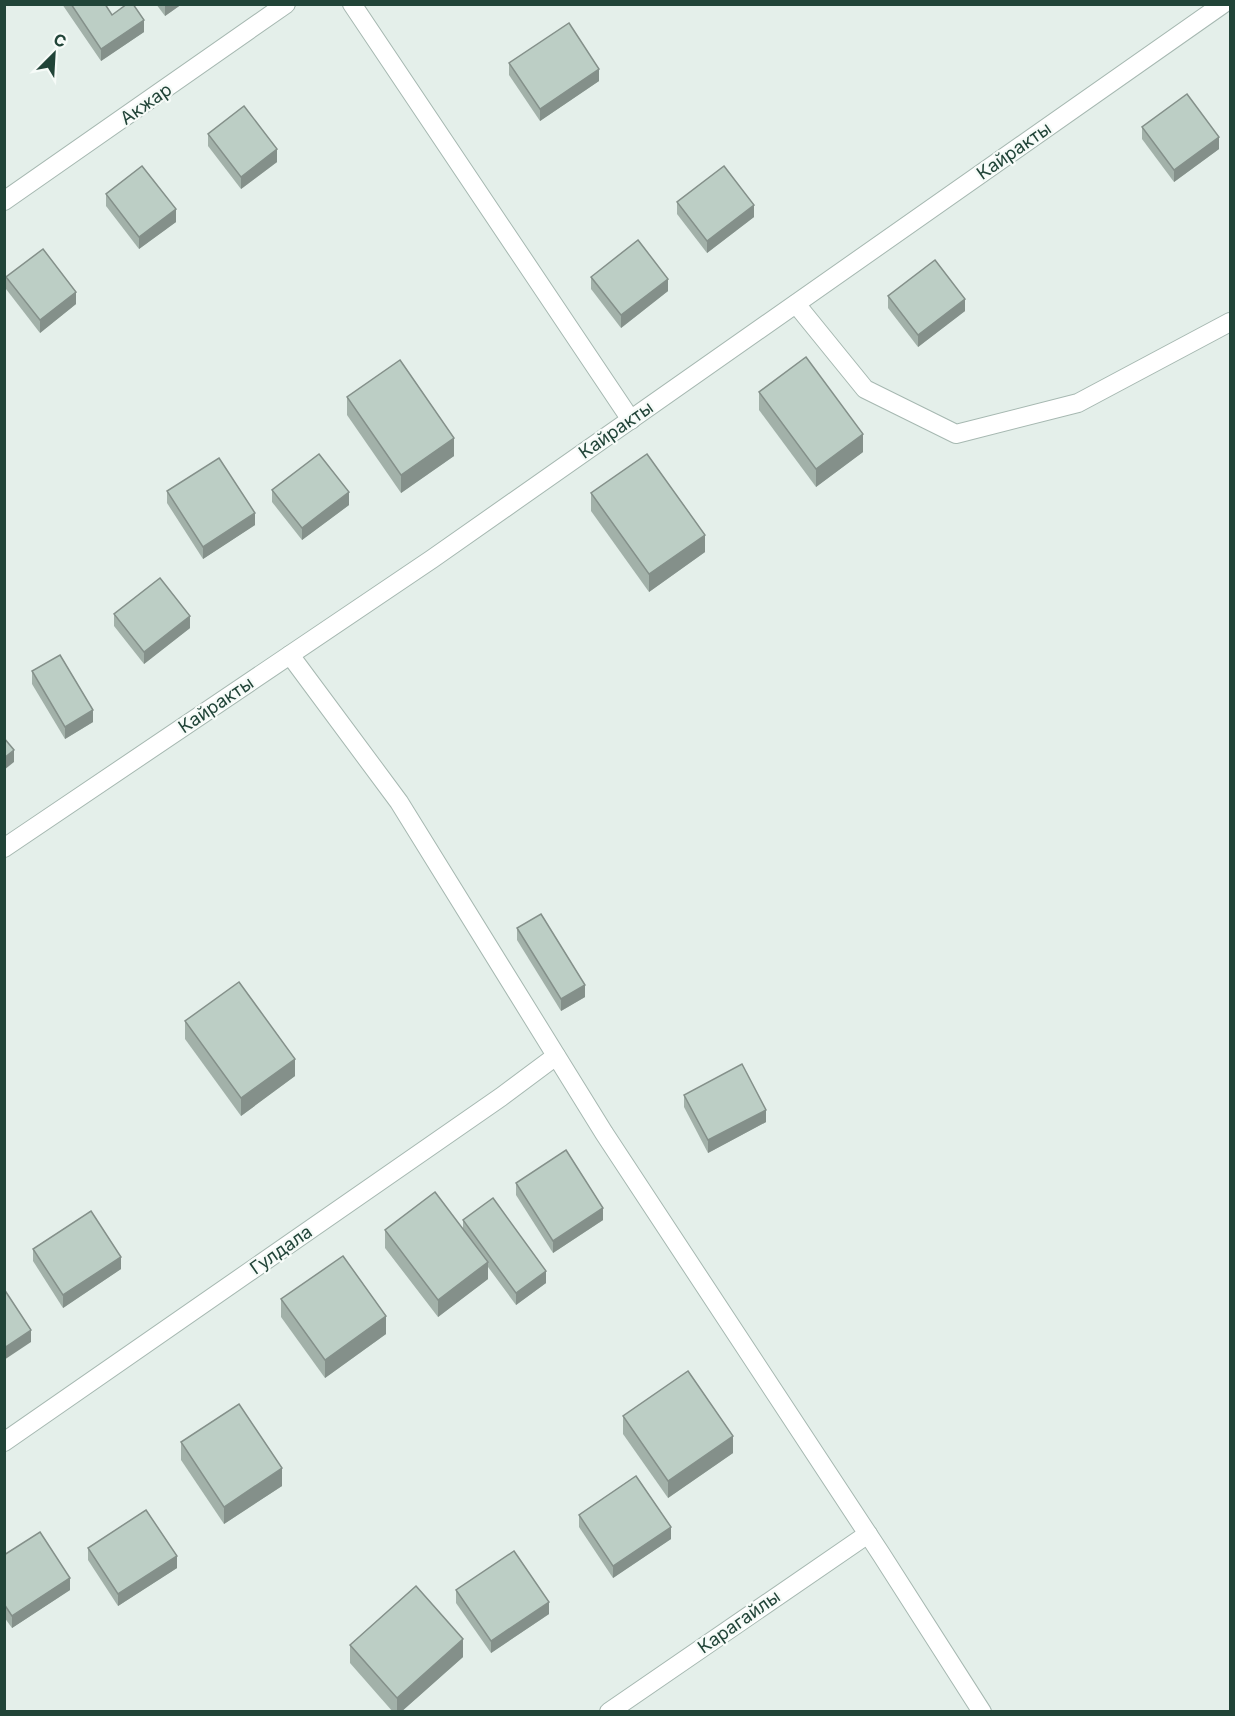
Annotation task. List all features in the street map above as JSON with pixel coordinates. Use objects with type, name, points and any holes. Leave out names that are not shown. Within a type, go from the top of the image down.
[{"type":"street","name":"Акжар","points":[[4,201],[286,4]]},
{"type":"street","points":[[352,4],[631,420]]},
{"type":"street","name":"Кайракты","points":[[4,848],[432,560],[1223,4]]},
{"type":"street","points":[[796,304],[865,389],[956,434],[1077,403],[1230,322]]},
{"type":"street","points":[[290,655],[399,802],[604,1133],[868,1534],[982,1712]]},
{"type":"street","name":"Гулдала","points":[[4,1442],[501,1097],[556,1056]]},
{"type":"street","name":"Карагайлы","points":[[609,1712],[868,1534]]},
{"type":"building","points":[[71,4],[105,4],[112,15],[127,4],[133,4],[144,20],[101,49]]},
{"type":"building","points":[[569,23],[599,69],[540,109],[509,63]]},
{"type":"building","points":[[1187,94],[1219,137],[1174,170],[1142,127]]},
{"type":"building","points":[[244,106],[277,149],[241,177],[208,134]]},
{"type":"building","points":[[142,166],[176,209],[139,237],[106,194]]},
{"type":"building","points":[[724,166],[754,205],[707,241],[677,202]]},
{"type":"building","points":[[638,240],[668,279],[621,315],[591,277]]},
{"type":"building","points":[[43,249],[76,292],[40,320],[6,277]]},
{"type":"building","points":[[935,260],[965,299],[918,335],[888,296]]},
{"type":"building","points":[[806,357],[863,434],[816,469],[759,392]]},
{"type":"building","points":[[400,360],[454,438],[401,475],[347,397]]},
{"type":"building","points":[[319,454],[349,492],[302,528],[272,490]]},
{"type":"building","points":[[647,454],[705,535],[649,574],[591,493]]},
{"type":"building","points":[[219,458],[255,513],[203,547],[167,491]]},
{"type":"building","points":[[160,578],[190,616],[144,652],[114,614]]},
{"type":"building","points":[[60,655],[93,710],[65,727],[32,671]]},
{"type":"building","points":[[4,738],[14,750],[4,758]]},
{"type":"building","points":[[541,914],[585,985],[561,999],[517,928]]},
{"type":"building","points":[[239,982],[295,1059],[241,1098],[185,1021]]},
{"type":"building","points":[[742,1064],[766,1110],[708,1140],[684,1095]]},
{"type":"building","points":[[566,1150],[603,1208],[553,1241],[516,1183]]},
{"type":"building","points":[[435,1192],[488,1262],[438,1300],[385,1230]]},
{"type":"building","points":[[493,1198],[546,1271],[516,1293],[463,1220]]},
{"type":"building","points":[[91,1211],[121,1257],[63,1295],[33,1249]]},
{"type":"building","points":[[343,1256],[386,1316],[325,1360],[281,1299]]},
{"type":"building","points":[[4,1289],[31,1330],[4,1348]]},
{"type":"building","points":[[688,1371],[733,1436],[668,1481],[623,1416]]},
{"type":"building","points":[[239,1404],[282,1468],[224,1507],[181,1442]]},
{"type":"building","points":[[636,1476],[671,1527],[613,1566],[579,1515]]},
{"type":"building","points":[[146,1510],[177,1556],[118,1594],[88,1548]]},
{"type":"building","points":[[40,1532],[70,1578],[12,1616],[4,1604],[4,1555]]},
{"type":"building","points":[[514,1551],[549,1602],[491,1641],[456,1590]]},
{"type":"building","points":[[416,1586],[463,1639],[397,1698],[350,1645]]}]
